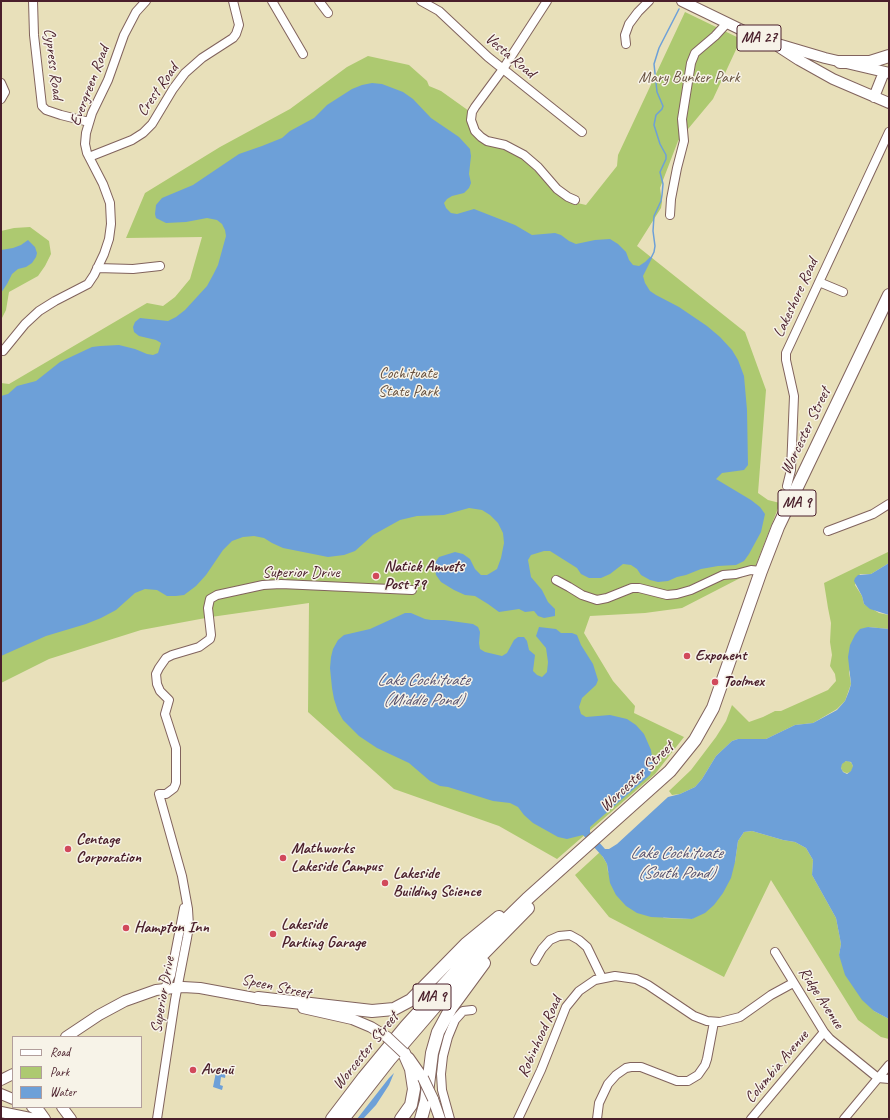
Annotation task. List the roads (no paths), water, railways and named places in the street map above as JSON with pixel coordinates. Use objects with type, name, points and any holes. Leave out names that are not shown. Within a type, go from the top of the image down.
[{"type":"highway","points":[[840,62],[870,62],[889,56]]},
{"type":"highway","name":"Worcester Street","points":[[343,1119],[376,1076],[428,1014],[477,960],[590,846],[670,771],[700,732],[713,708],[761,571],[786,510],[889,295]]},
{"type":"highway","name":"Worcester Street","points":[[600,837],[678,772],[696,751],[712,727],[781,538],[889,312]]},
{"type":"highway","name":"Worcester Street","points":[[332,1119],[378,1060],[435,993],[490,934],[543,884],[590,846]]},
{"type":"highway","points":[[258,998],[372,1011],[388,1010],[400,1007],[416,996],[474,937],[543,884]]},
{"type":"highway","points":[[425,1119],[429,1100],[432,1053],[442,1024],[469,983],[523,913]]},
{"type":"highway","points":[[401,1119],[411,1105],[414,1089],[412,1073],[404,1053]]},
{"type":"highway","points":[[421,1119],[429,1100]]},
{"type":"main road","name":"MA 27","points":[[682,1],[699,5],[727,23],[771,42],[840,62],[886,73]]},
{"type":"main road","points":[[771,42],[833,79],[889,103]]},
{"type":"main road","points":[[874,96],[886,73]]},
{"type":"main road","name":"Speen Street","points":[[67,1036],[90,1020],[129,998],[165,988],[205,988],[258,998],[347,1018],[371,1027],[387,1037],[404,1053],[423,1078],[429,1100],[440,1119]]},
{"type":"main road","points":[[72,1036],[90,1020]]},
{"type":"main road","points":[[79,1036],[90,1020]]},
{"type":"main road","points":[[1,1080],[12,1074]]},
{"type":"main road","points":[[1,1094],[12,1099]]},
{"type":"main road","points":[[63,1108],[71,1119]]},
{"type":"main road","points":[[1,1112],[38,1114]]},
{"type":"main road","points":[[1,1116],[6,1119]]},
{"type":"street","name":"Cypress Road","points":[[33,1],[34,35],[42,106],[44,109],[89,122]]},
{"type":"street","name":"Evergreen Road","points":[[4,351],[32,317],[46,306],[88,284],[101,259],[111,230],[110,203],[103,184],[89,157],[85,144],[89,122],[108,80],[124,35],[136,12],[146,1]]},
{"type":"street","name":"Crest Road","points":[[89,157],[132,140],[143,133],[152,124],[173,89],[190,68],[206,55],[233,38],[239,25],[233,1]]},
{"type":"street","points":[[272,1],[303,54]]},
{"type":"street","points":[[319,1],[328,13]]},
{"type":"street","name":"Vesta Road","points":[[421,1],[439,11],[484,54],[582,132]]},
{"type":"street","points":[[547,1],[503,69],[475,106],[471,115],[471,123],[476,133],[484,139],[505,144],[527,158],[538,167],[556,189],[575,200]]},
{"type":"street","points":[[626,44],[625,35],[629,24],[649,1]]},
{"type":"street","points":[[670,215],[671,199],[684,142],[682,119],[691,63],[695,53],[719,33],[727,23]]},
{"type":"street","points":[[1,82],[5,92],[1,99]]},
{"type":"street","name":"Lakeshore Road","points":[[787,486],[791,470],[794,396],[786,360],[786,353],[889,132]]},
{"type":"street","points":[[101,259],[113,269]]},
{"type":"street","points":[[97,268],[138,269],[160,266]]},
{"type":"street","points":[[819,282],[843,292]]},
{"type":"street","points":[[828,531],[873,514],[889,504]]},
{"type":"street","points":[[556,580],[582,595],[597,600],[607,598],[632,588],[667,594],[680,594],[725,575],[751,570],[761,571]]},
{"type":"street","name":"Superior Drive","points":[[157,1119],[178,987],[189,930],[182,876],[159,794],[166,794],[174,788],[176,783],[176,748],[165,714],[169,700],[164,697],[157,684],[156,674],[166,658],[199,647],[210,639],[211,635],[208,608],[210,599],[217,594],[262,585],[281,584],[412,590]]},
{"type":"street","name":"Superior Drive","points":[[165,988],[171,975],[186,899]]},
{"type":"street","points":[[535,961],[542,949],[550,940],[559,936],[570,935],[587,947],[602,978]]},
{"type":"street","name":"Ridge Avenue","points":[[775,952],[824,1032],[830,1039],[878,1078]]},
{"type":"street","name":"Robinhood Road","points":[[519,1119],[541,1070],[566,1007],[579,991],[589,984],[602,978],[622,976],[636,979],[648,985],[694,1016],[714,1022],[727,1022],[740,1017],[771,995],[793,983]]},
{"type":"street","points":[[450,1119],[442,1090],[441,1074],[443,1056],[455,1020],[463,1011],[472,1010]]},
{"type":"street","points":[[596,1119],[599,1103],[608,1084],[616,1075],[626,1068],[642,1067],[677,1081],[688,1081],[698,1075],[707,1059],[714,1022]]},
{"type":"street","name":"Columbia Avenue","points":[[751,1119],[824,1032]]},
{"type":"street","points":[[844,1119],[889,1065]]},
{"type":"street","points":[[878,1078],[889,1079]]},
{"type":"water","name":"Cochituate State Park","points":[[372,83],[382,84],[403,92],[413,99],[431,118],[459,137],[470,149],[471,156],[469,174],[471,183],[469,188],[464,193],[452,196],[444,203],[446,208],[451,213],[457,214],[474,209],[515,225],[532,235],[555,233],[576,244],[610,239],[626,252],[633,265],[639,266],[650,257],[652,258],[643,276],[650,291],[679,307],[707,326],[732,350],[738,360],[744,376],[747,410],[748,465],[744,470],[722,473],[716,479],[751,500],[760,507],[765,514],[761,532],[749,554],[744,561],[736,565],[701,569],[668,581],[658,582],[641,575],[637,569],[631,565],[623,564],[610,574],[601,578],[589,578],[581,574],[577,568],[550,551],[544,551],[531,555],[528,560],[531,577],[542,590],[548,602],[555,609],[555,616],[544,618],[538,616],[534,611],[525,612],[519,609],[499,612],[475,596],[465,595],[454,590],[441,582],[436,575],[434,564],[439,557],[455,552],[463,554],[470,559],[475,569],[481,575],[487,575],[497,569],[504,543],[503,533],[498,523],[482,510],[469,508],[444,515],[417,516],[400,520],[373,535],[355,551],[344,555],[328,557],[283,548],[264,538],[254,536],[243,537],[232,541],[223,550],[206,575],[196,586],[184,595],[167,596],[157,590],[145,589],[135,593],[116,610],[101,618],[46,636],[1,656],[1,396],[8,394],[17,386],[36,381],[60,362],[92,347],[119,345],[147,354],[153,355],[158,353],[161,343],[156,340],[139,336],[134,332],[133,327],[135,322],[140,318],[168,321],[185,310],[207,286],[218,265],[226,236],[222,224],[217,220],[207,218],[186,222],[166,223],[156,218],[156,205],[162,198],[193,185],[239,154],[282,138],[290,131],[314,118],[327,105],[352,89]]},
{"type":"water","points":[[28,240],[35,247],[37,253],[36,257],[32,263],[26,267],[18,269],[12,274],[1,293],[1,250],[13,248]]},
{"type":"water","points":[[889,563],[889,615],[870,609],[864,604],[862,596],[854,581],[858,575],[871,574]]},
{"type":"water","points":[[405,613],[411,613],[431,620],[444,620],[473,624],[478,627],[480,632],[480,649],[485,652],[502,656],[507,653],[514,640],[518,637],[524,637],[527,641],[529,650],[535,655],[533,671],[542,677],[547,672],[548,662],[546,648],[536,636],[539,627],[556,629],[561,633],[572,633],[577,635],[581,645],[593,664],[598,680],[596,685],[582,698],[579,707],[581,714],[586,717],[610,715],[627,719],[636,725],[644,734],[651,750],[653,764],[650,775],[590,827],[590,832],[605,849],[609,849],[617,844],[668,797],[680,794],[695,787],[702,779],[716,756],[732,741],[738,739],[766,739],[795,725],[813,723],[837,710],[845,701],[851,684],[848,657],[850,645],[855,635],[860,629],[868,627],[889,629],[889,1019],[874,1011],[862,1000],[845,975],[839,955],[841,944],[836,918],[812,875],[813,860],[806,848],[795,842],[752,831],[744,832],[738,841],[731,878],[723,893],[714,905],[705,913],[692,919],[651,917],[637,913],[626,906],[616,895],[610,883],[607,864],[603,857],[583,835],[567,839],[558,837],[533,823],[518,807],[510,803],[493,801],[448,787],[440,786],[430,781],[409,763],[377,748],[359,736],[343,720],[338,711],[332,688],[330,668],[331,657],[338,640],[344,635],[370,629]],"holes":[[[846,761],[851,762],[853,766],[851,771],[847,774],[843,772],[841,768],[842,764]]]},
{"type":"water","points":[[216,1072],[226,1073],[225,1078],[221,1077],[220,1085],[223,1086],[222,1090],[213,1087]]},
{"type":"water","points":[[394,1073],[389,1085],[376,1105],[363,1119],[357,1119],[389,1078]]},
{"type":"waterway","points":[[651,258],[655,246],[653,231],[654,216],[661,201],[662,195],[663,184],[660,172],[666,159],[666,155],[660,144],[654,125],[656,115],[663,106],[657,92],[654,64],[659,48],[679,9]]},
{"type":"place","name":"Natick Amvets Post 79","points":[[376,576]]},
{"type":"place","name":"Exponent","points":[[687,656]]},
{"type":"place","name":"Toolmex","points":[[715,682]]},
{"type":"place","name":"Centage Corporation","points":[[68,849]]},
{"type":"place","name":"Mathworks Lakeside Campus","points":[[283,858]]},
{"type":"place","name":"Lakeside Building Science","points":[[385,883]]},
{"type":"place","name":"Hampton Inn","points":[[126,928]]},
{"type":"place","name":"Lakeside Parking Garage","points":[[273,934]]},
{"type":"place","name":"Avenū","points":[[193,1070]]},
{"type":"park label","name":"Mary Bunker Park","points":[[689,78]]},
{"type":"water label","name":"Lake Cochituate (Middle Pond)","points":[[423,691]]},
{"type":"water label","name":"Lake Cochituate (South Pond)","points":[[676,864]]}]
